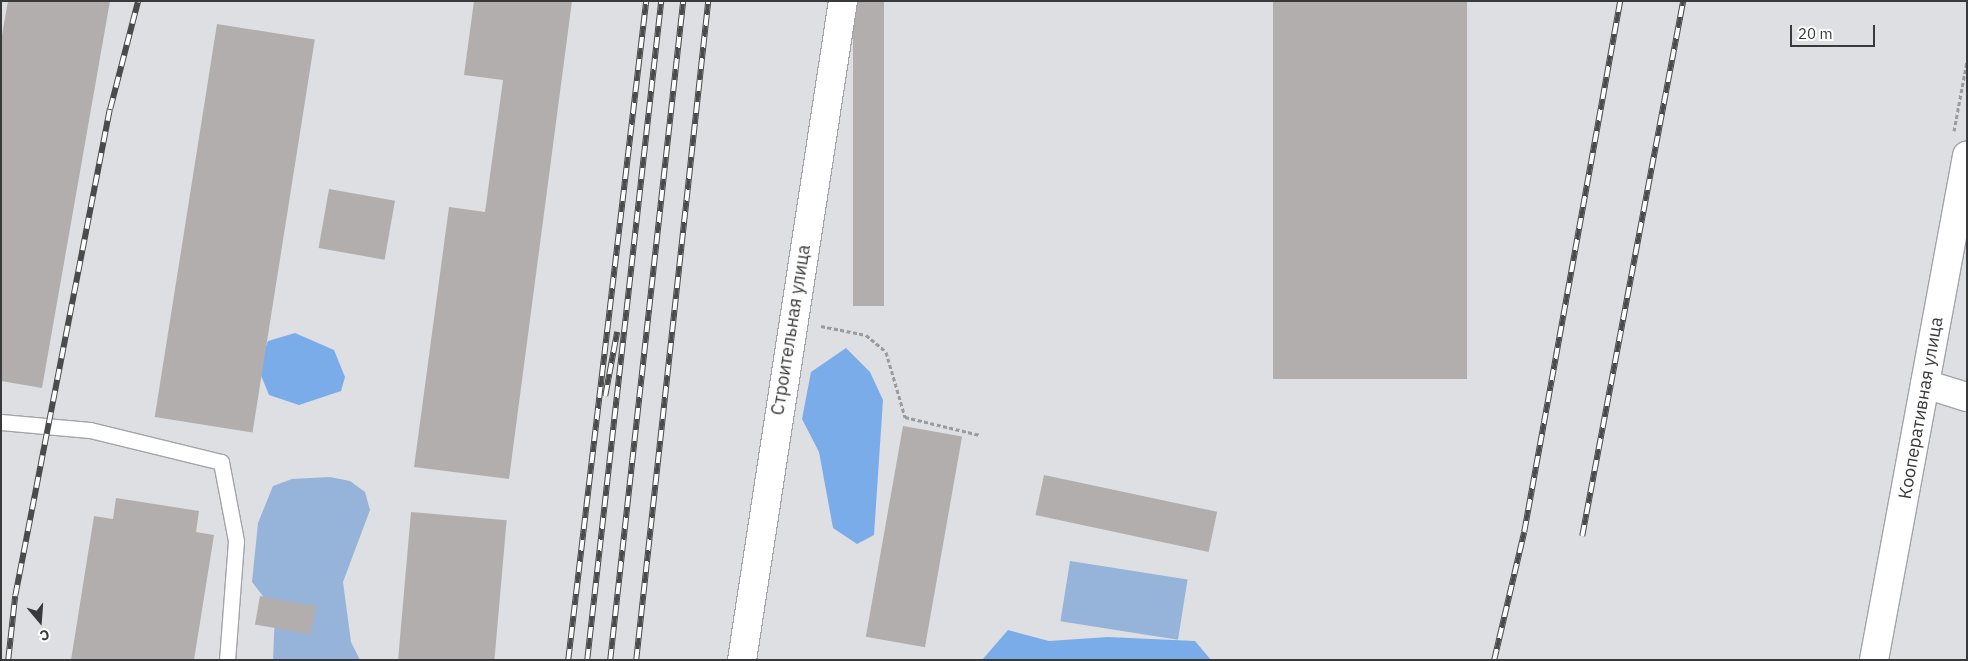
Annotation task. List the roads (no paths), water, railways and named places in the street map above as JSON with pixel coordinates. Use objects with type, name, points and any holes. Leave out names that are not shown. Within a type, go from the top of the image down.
[{"type":"street","name":"Строительная улица","points":[[742,660],[791,320],[843,1]]},
{"type":"street","name":"Кооперативная улица","points":[[1874,660],[1967,156]]},
{"type":"street","points":[[1925,384],[1967,397]]},
{"type":"lane","points":[[1,422],[90,430],[221,462],[236,541],[227,660]]},
{"type":"railway","points":[[8,660],[15,596],[110,109],[138,1]]},
{"type":"railway","points":[[568,660],[646,1]]},
{"type":"railway","points":[[587,660],[661,1]]},
{"type":"railway","points":[[610,660],[683,1]]},
{"type":"railway","points":[[636,660],[708,1]]},
{"type":"railway","points":[[1494,660],[1524,532],[1620,1]]},
{"type":"railway","points":[[1582,536],[1683,1]]},
{"type":"railway","points":[[605,396],[617,332]]}]
